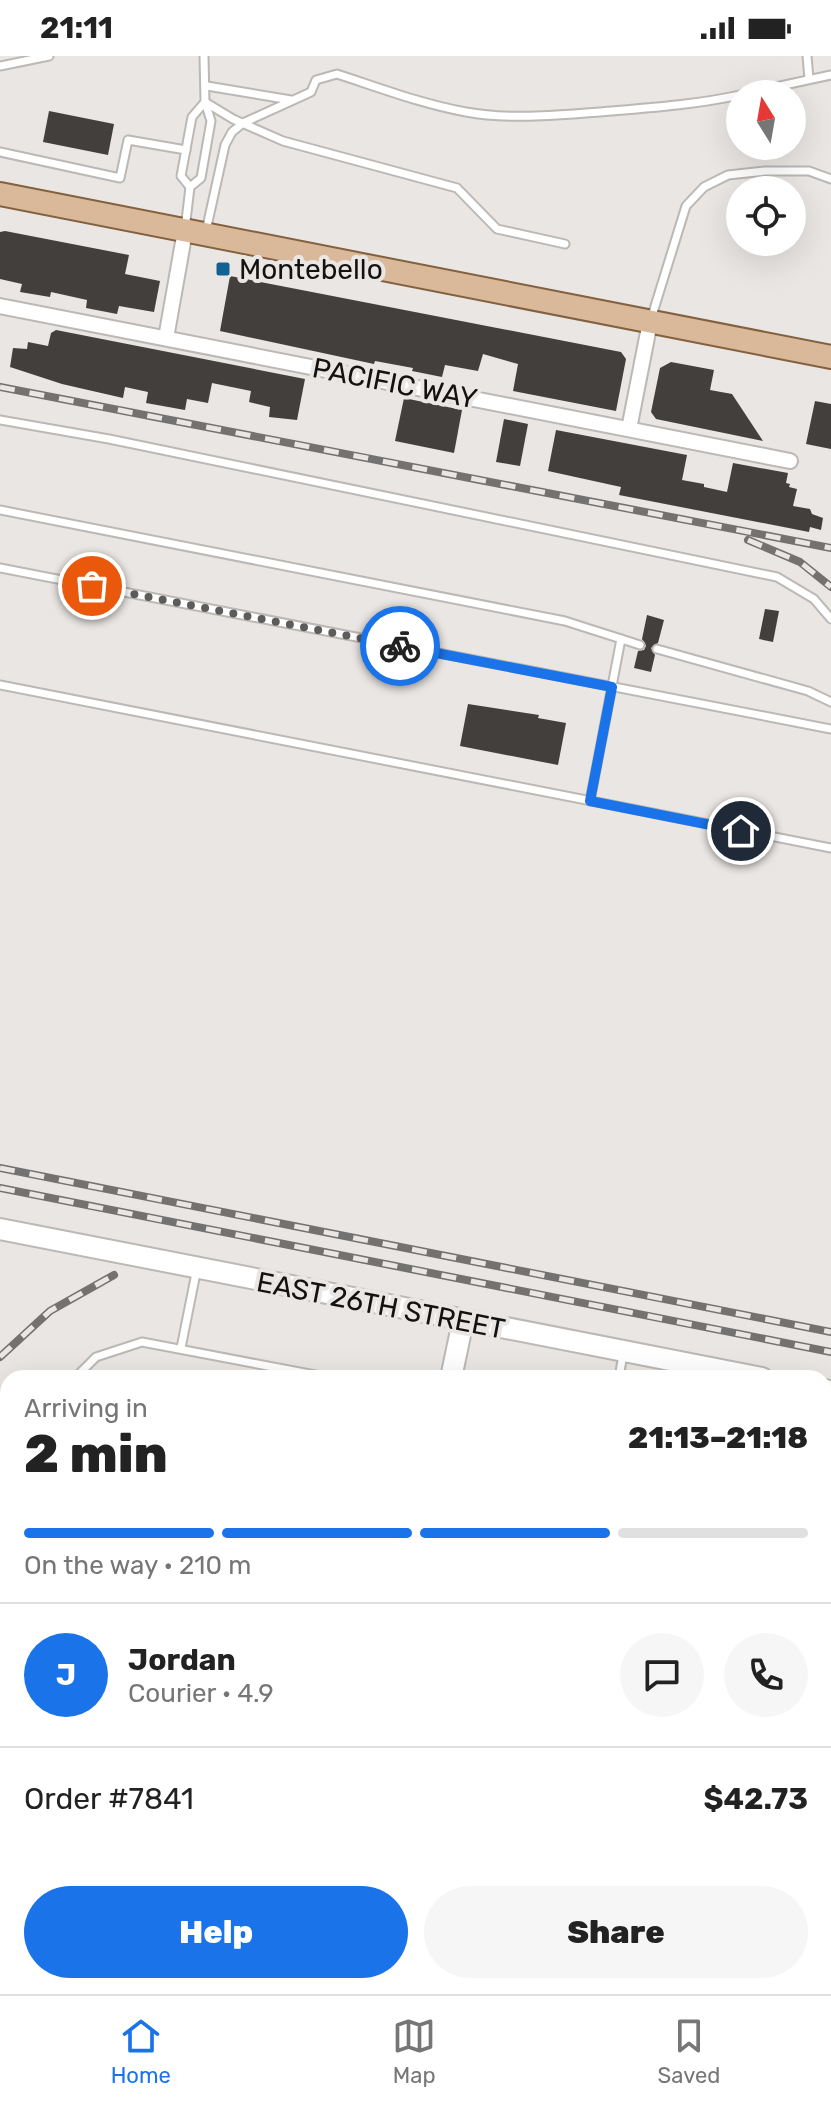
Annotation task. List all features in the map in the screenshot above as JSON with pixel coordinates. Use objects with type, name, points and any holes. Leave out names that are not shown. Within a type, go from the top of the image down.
[{"type":"main road","points":[[0,194],[831,357]]},
{"type":"street","points":[[166,338],[195,233]]},
{"type":"street","name":"PACIFIC WAY","points":[[0,306],[790,461]]},
{"type":"street","points":[[629,429],[650,322]]},
{"type":"street","name":"EAST 26TH STREET","points":[[0,1229],[720,1370]]},
{"type":"street","points":[[453,1370],[463,1321]]},
{"type":"lane","points":[[0,66],[49,56]]},
{"type":"lane","points":[[190,187],[201,178],[211,121],[205,102],[204,56]]},
{"type":"lane","points":[[807,56],[809,79]]},
{"type":"lane","points":[[195,233],[232,132],[243,123],[311,92],[316,80],[337,74],[419,101],[468,113],[509,116],[656,108],[726,97]]},
{"type":"lane","points":[[805,80],[831,75]]},
{"type":"lane","points":[[207,86],[291,100]]},
{"type":"lane","points":[[205,102],[283,141],[457,188],[497,229],[565,244]]},
{"type":"lane","points":[[195,233],[190,187],[181,176],[192,117],[205,102]]},
{"type":"lane","points":[[0,152],[120,178],[128,140],[186,150]]},
{"type":"lane","points":[[650,322],[686,206],[704,187],[728,175],[765,171],[809,171],[831,179]]},
{"type":"lane","points":[[0,420],[109,439],[777,577],[814,599],[831,619]]},
{"type":"lane","points":[[0,510],[565,621],[640,645]]},
{"type":"lane","points":[[0,568],[831,729]]},
{"type":"lane","points":[[590,801],[621,639]]},
{"type":"lane","points":[[657,649],[808,691],[831,702]]},
{"type":"lane","points":[[0,685],[831,848]]},
{"type":"lane","points":[[181,1348],[197,1268]]},
{"type":"lane","points":[[83,1370],[96,1357],[137,1343],[181,1348],[291,1370]]},
{"type":"lane","points":[[621,1370],[624,1352]]},
{"type":"building","points":[[49,111],[114,124],[108,155],[43,142]]},
{"type":"building","points":[[0,232],[129,255],[125,274],[160,281],[154,312],[119,306],[117,314],[86,308],[87,300],[51,292],[50,297],[20,292],[22,284],[0,279]]},
{"type":"building","points":[[230,276],[621,352],[626,359],[616,411],[513,391],[518,364],[483,354],[478,371],[445,365],[442,377],[412,371],[413,368],[375,361],[374,364],[220,331]]},
{"type":"building","points":[[56,330],[305,379],[297,420],[269,417],[270,407],[249,402],[251,391],[212,383],[208,403],[187,399],[185,410],[146,403],[148,392],[125,387],[123,398],[62,384],[10,367],[13,348],[27,349],[28,342],[48,346],[51,333]]},
{"type":"building","points":[[671,362],[714,370],[710,390],[732,394],[763,441],[656,419],[651,412],[660,368]]},
{"type":"building","points":[[404,398],[462,410],[454,453],[395,441]]},
{"type":"building","points":[[815,401],[831,404],[831,449],[806,444]]},
{"type":"building","points":[[504,419],[528,424],[520,466],[496,462]]},
{"type":"building","points":[[556,430],[687,455],[682,480],[727,492],[733,463],[788,473],[786,483],[797,489],[793,506],[810,509],[812,514],[823,518],[821,530],[810,527],[809,532],[619,495],[621,487],[548,471]]},
{"type":"building","points":[[765,609],[779,611],[773,642],[759,639]]},
{"type":"building","points":[[647,615],[664,620],[658,643],[651,648],[655,655],[651,672],[634,668],[638,651],[646,646],[642,639]]},
{"type":"building","points":[[468,704],[539,715],[538,718],[566,723],[558,765],[460,746]]},
{"type":"railway","points":[[0,387],[831,548]]},
{"type":"railway","points":[[748,540],[800,562],[831,587]]},
{"type":"railway","points":[[0,1168],[831,1332]]},
{"type":"railway","points":[[0,1188],[831,1352]]},
{"type":"railway","points":[[0,1357],[50,1311],[114,1275]]},
{"type":"way so far","points":[[92,586],[400,646]]},
{"type":"place","name":"Montebello","points":[[223,269]]},
{"type":"route","points":[[400,646],[612,687],[590,801],[741,831]]}]
